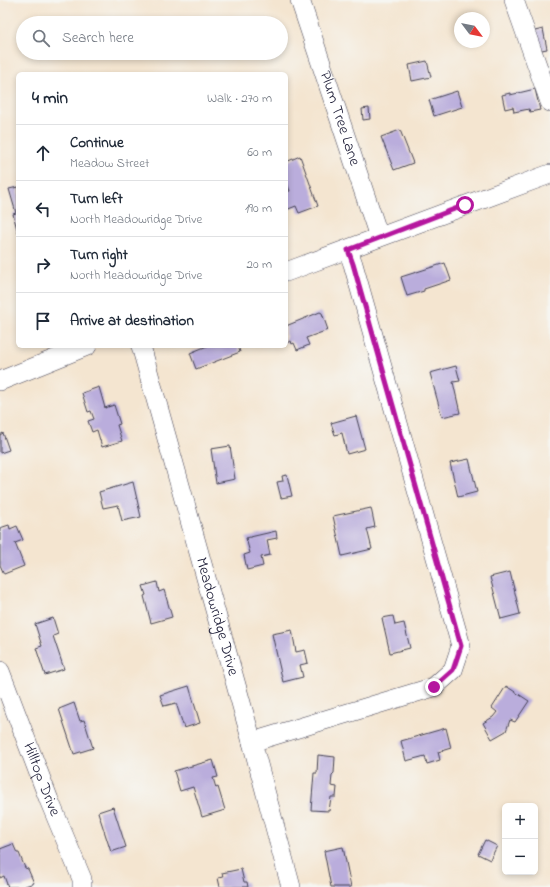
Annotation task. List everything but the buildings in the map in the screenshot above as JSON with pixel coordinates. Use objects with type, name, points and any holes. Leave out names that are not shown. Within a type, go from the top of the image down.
[{"type":"street","name":"Plum Tree Lane","points":[[300,0],[379,237]]},
{"type":"street","points":[[514,0],[550,102]]},
{"type":"street","points":[[288,271],[550,174]]},
{"type":"street","points":[[252,742],[434,687],[453,670],[461,646],[348,250]]},
{"type":"street","points":[[0,381],[82,348]]},
{"type":"street","name":"Meadowridge Drive","points":[[142,348],[291,887]]},
{"type":"street","name":"Hilltop Drive","points":[[0,671],[49,800],[82,879],[82,887]]},
{"type":"route","points":[[434,687],[453,670],[461,646],[348,250],[465,205]]}]
